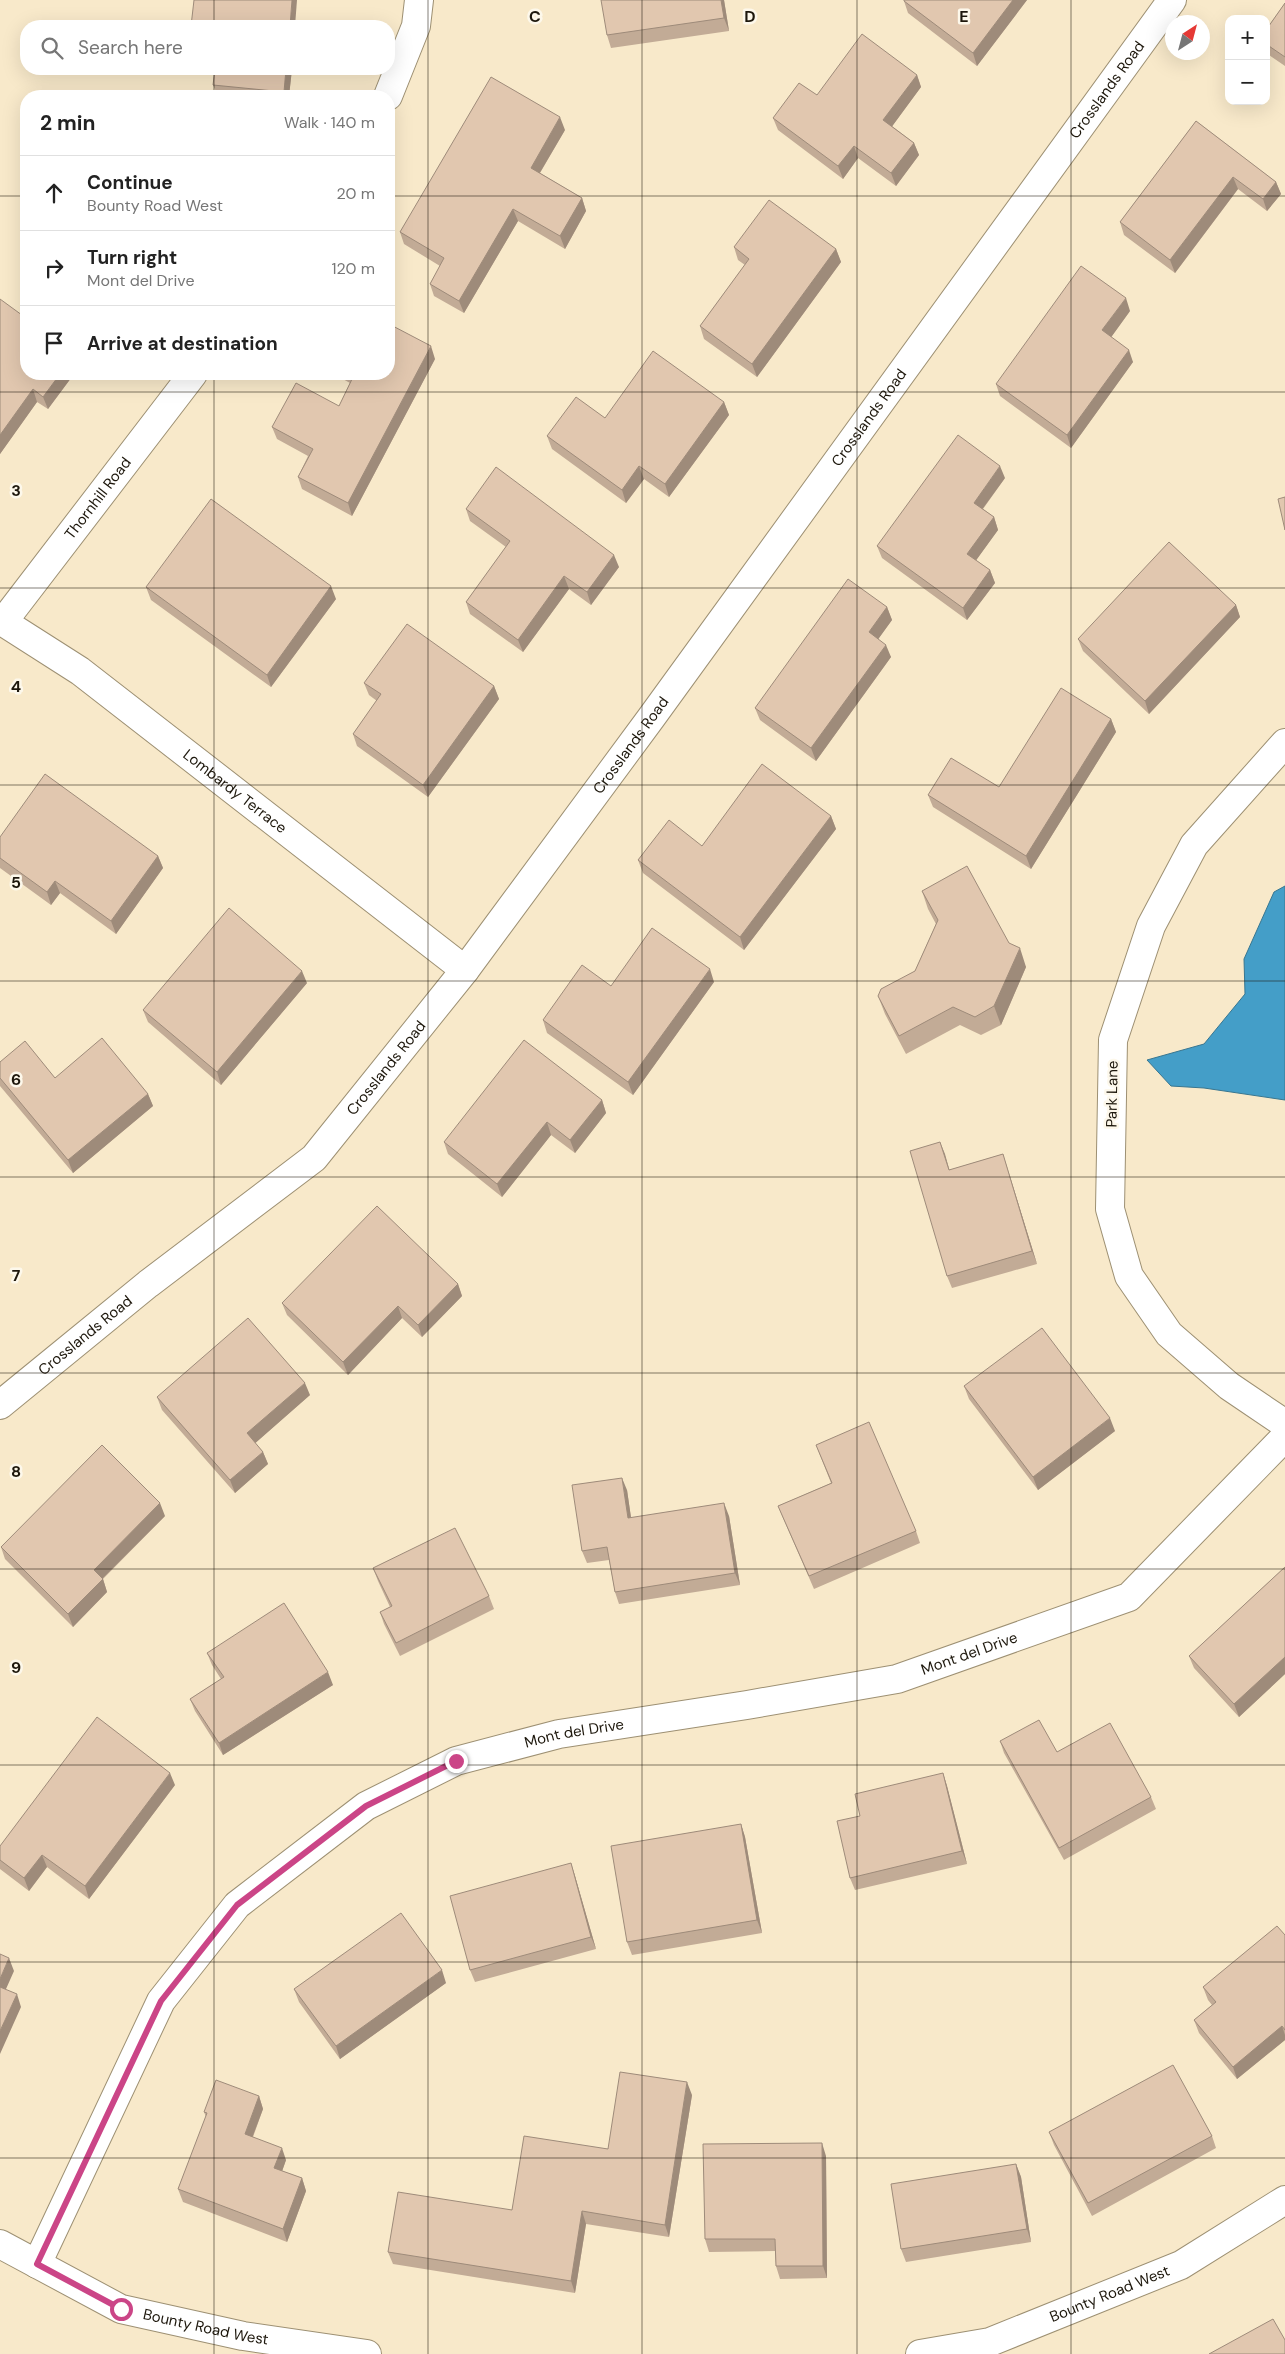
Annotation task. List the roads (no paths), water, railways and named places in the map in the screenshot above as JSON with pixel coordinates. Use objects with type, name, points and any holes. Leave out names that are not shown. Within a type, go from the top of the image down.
[{"type":"street","points":[[390,90],[416,26],[419,0]]},
{"type":"street","name":"Crosslands Road","points":[[0,1405],[148,1284],[314,1158],[465,970],[657,710],[1172,0]]},
{"type":"street","name":"Thornhill Road","points":[[2,621],[188,380]]},
{"type":"street","name":"Lombardy Terrace","points":[[2,621],[80,671],[465,970]]},
{"type":"street","name":"Park Lane","points":[[1285,743],[1194,845],[1151,926],[1113,1040],[1110,1210],[1130,1276],[1169,1334],[1229,1386],[1285,1424]]},
{"type":"street","name":"Mont del Drive","points":[[37,2264],[161,2001],[237,1905],[366,1806],[456,1761],[559,1734],[898,1679],[1129,1597],[1285,1437]]},
{"type":"street","name":"Bounty Road West","points":[[920,2354],[990,2342],[1181,2265],[1285,2200]]},
{"type":"street","name":"Bounty Road West","points":[[0,2244],[121,2309],[243,2336],[367,2354]]},
{"type":"water","points":[[1285,886],[1285,1100],[1204,1088],[1171,1086],[1147,1060],[1204,1044],[1245,994],[1244,959],[1274,892]]}]
